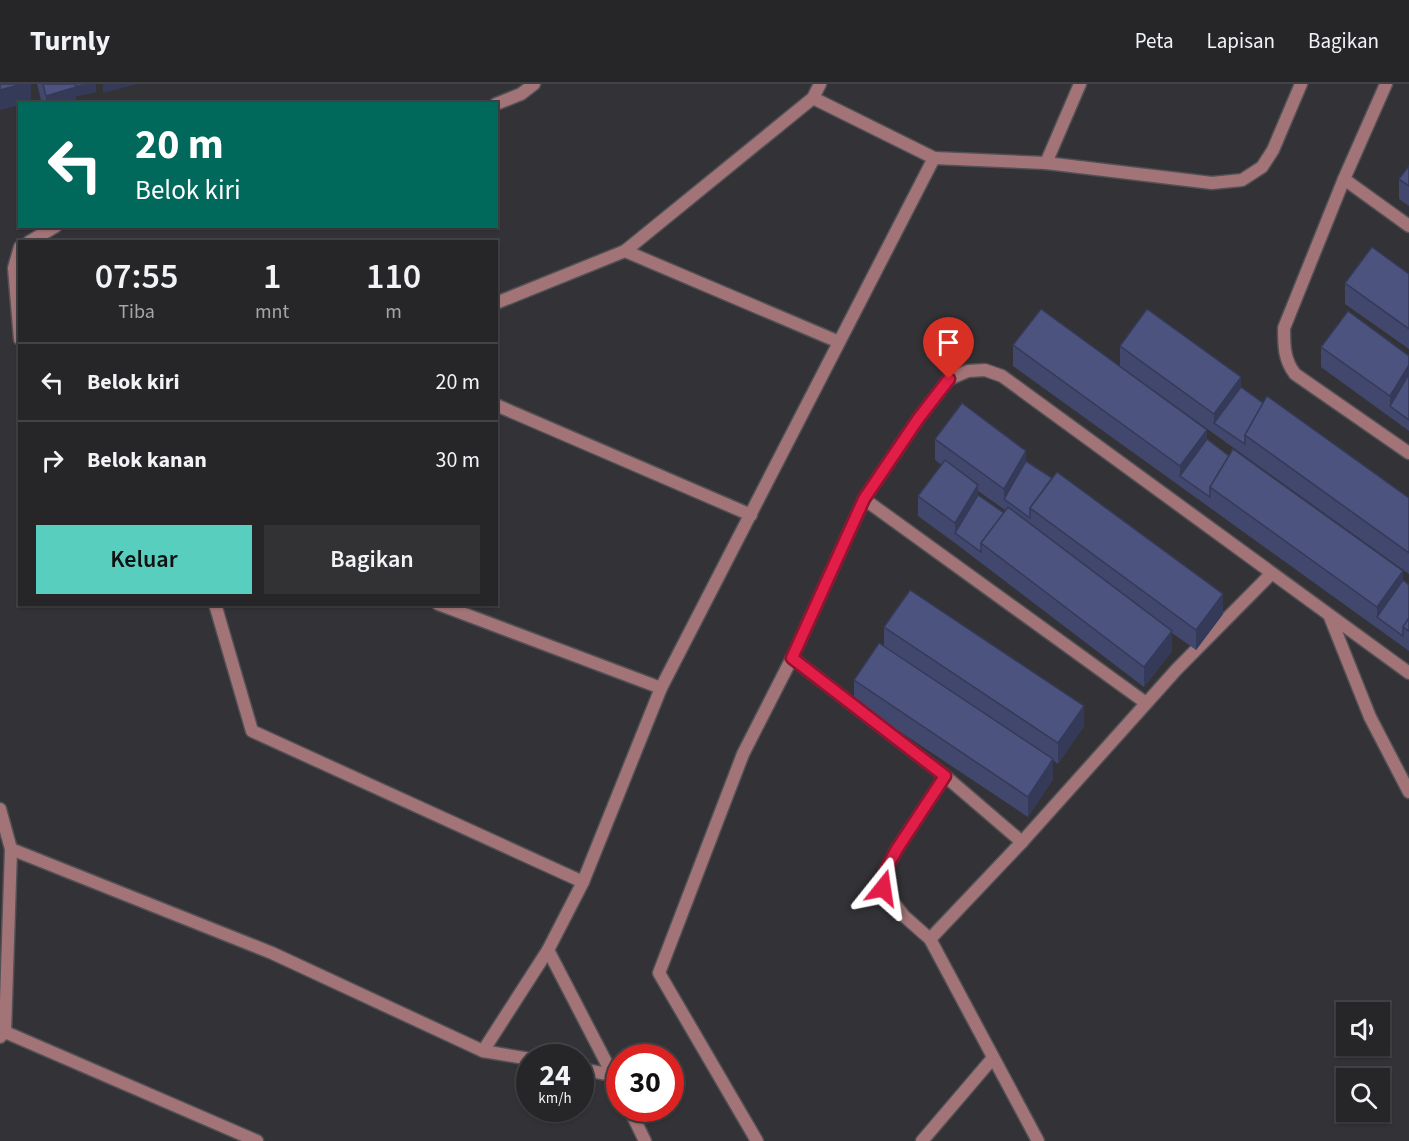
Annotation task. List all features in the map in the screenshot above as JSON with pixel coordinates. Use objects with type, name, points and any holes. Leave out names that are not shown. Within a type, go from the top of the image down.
[{"type":"street","points":[[498,103],[521,94],[534,84]]},
{"type":"street","points":[[498,302],[625,251],[813,98],[820,84]]},
{"type":"street","points":[[1046,163],[1080,84]]},
{"type":"street","points":[[813,98],[934,158],[1046,163],[1212,183],[1242,180],[1262,167],[1273,150],[1301,84]]},
{"type":"street","points":[[1386,84],[1344,179],[1284,328],[1288,365],[1294,374],[1409,453]]},
{"type":"street","points":[[483,1051],[548,950],[583,882],[662,688],[934,158]]},
{"type":"street","points":[[1344,179],[1409,226]]},
{"type":"street","points":[[32,240],[53,228]]},
{"type":"street","points":[[625,251],[839,342]]},
{"type":"street","points":[[18,254],[14,268],[18,315]]},
{"type":"street","points":[[758,1141],[658,973],[743,754],[792,658],[864,499],[918,419],[949,379],[968,372],[985,370],[1002,376],[1409,674]]},
{"type":"street","points":[[498,406],[751,515]]},
{"type":"street","points":[[864,499],[1146,703]]},
{"type":"street","points":[[930,939],[1022,842],[1146,703],[1271,574]]},
{"type":"street","points":[[216,606],[252,731],[583,882]]},
{"type":"street","points":[[443,606],[662,688]]},
{"type":"street","points":[[1330,617],[1370,717],[1409,792]]},
{"type":"street","points":[[792,658],[945,776],[1022,842]]},
{"type":"street","points":[[945,776],[897,849],[886,869],[883,888],[904,916],[930,939],[992,1059],[1038,1141]]},
{"type":"street","points":[[0,809],[11,849],[3,1034],[257,1141]]},
{"type":"street","points":[[11,849],[272,953],[483,1051],[516,1057]]},
{"type":"street","points":[[548,950],[606,1062]]},
{"type":"street","points":[[922,1141],[992,1059]]},
{"type":"street","points":[[636,1122],[645,1141]]},
{"type":"building","points":[[0,84],[22,84],[0,90]]},
{"type":"building","points":[[43,84],[75,84],[76,87],[46,96]]},
{"type":"building","points":[[1409,166],[1409,186],[1399,179]]},
{"type":"building","points":[[1372,247],[1409,274],[1409,329],[1345,283]]},
{"type":"building","points":[[1041,309],[1207,430],[1180,466],[1013,345]]},
{"type":"building","points":[[1147,309],[1241,377],[1214,414],[1120,346]]},
{"type":"building","points":[[1348,311],[1409,356],[1409,365],[1390,396],[1321,347]]},
{"type":"building","points":[[1409,374],[1409,420],[1390,406]]},
{"type":"building","points":[[1241,387],[1263,403],[1245,435],[1245,444],[1214,423]]},
{"type":"building","points":[[1267,396],[1409,498],[1409,553],[1245,435]]},
{"type":"building","points":[[962,403],[1026,451],[1004,489],[935,439]]},
{"type":"building","points":[[1207,439],[1229,456],[1210,487],[1210,497],[1180,476]]},
{"type":"building","points":[[1233,449],[1403,571],[1377,607],[1210,487]]},
{"type":"building","points":[[945,460],[978,485],[955,523],[918,496]]},
{"type":"building","points":[[1026,461],[1052,478],[1030,508],[1030,518],[1004,499]]},
{"type":"building","points":[[1057,472],[1223,594],[1196,630],[1030,508]]},
{"type":"building","points":[[978,495],[1004,513],[981,543],[981,552],[955,533]]},
{"type":"building","points":[[1008,507],[1172,631],[1144,667],[981,543]]},
{"type":"building","points":[[1403,580],[1409,585],[1409,618],[1403,627],[1403,636],[1377,617]]},
{"type":"building","points":[[910,590],[1084,706],[1058,743],[884,627]]},
{"type":"building","points":[[1409,618],[1409,631],[1403,627]]},
{"type":"building","points":[[879,643],[1053,759],[1028,797],[854,680]]},
{"type":"route","points":[[883,888],[886,869],[897,849],[945,776],[792,658],[864,499],[918,419],[949,379]]}]
